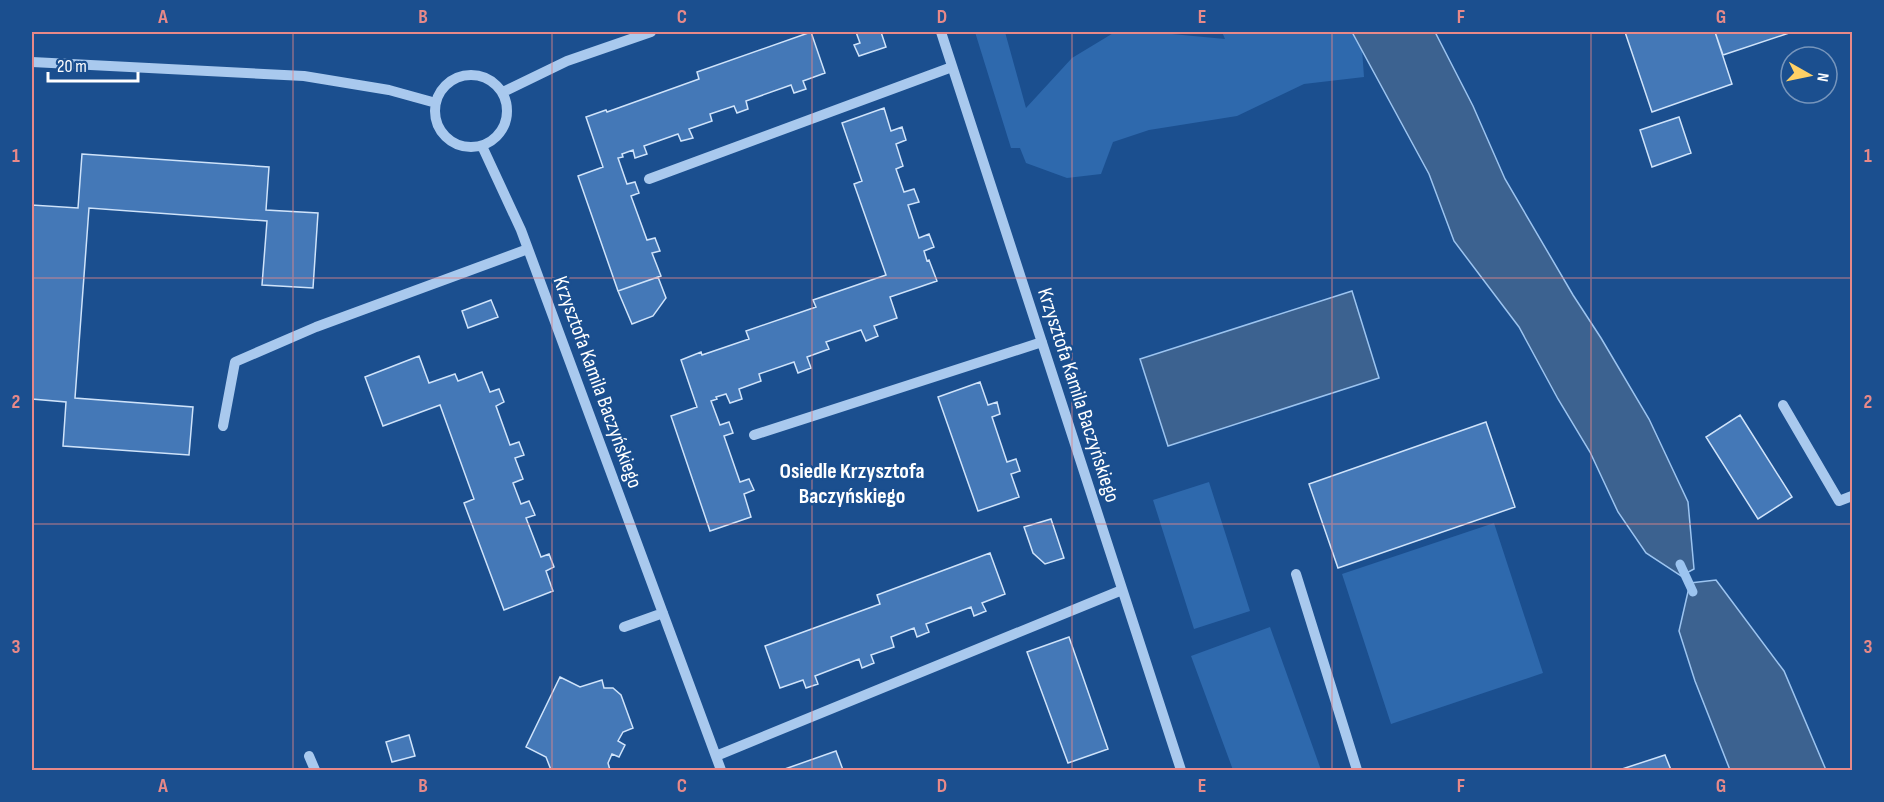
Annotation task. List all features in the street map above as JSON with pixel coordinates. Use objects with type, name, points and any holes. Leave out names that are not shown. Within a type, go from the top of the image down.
[{"type":"street","points":[[503,92],[567,61],[650,32]]},
{"type":"street","name":"Krzysztofa Kamila Baczyńskiego","points":[[941,32],[1181,771]]},
{"type":"street","points":[[32,62],[304,76],[389,90],[436,103]]},
{"type":"street","points":[[649,179],[952,67]]},
{"type":"street","points":[[475,75],[488,79],[503,92],[507,105],[507,118],[501,132],[491,141],[482,146],[464,147],[452,142],[441,131],[435,118],[436,103],[450,81],[463,76],[475,75]]},
{"type":"street","name":"Krzysztofa Kamila Baczyńskiego","points":[[482,146],[528,249],[721,771]]},
{"type":"street","points":[[223,426],[234,362],[316,327],[528,249]]},
{"type":"street","points":[[754,435],[1042,342]]},
{"type":"street","points":[[1783,405],[1839,501],[1852,496]]},
{"type":"street","points":[[1296,574],[1357,771]]},
{"type":"street","points":[[716,756],[1122,590]]},
{"type":"street","points":[[624,627],[663,613]]},
{"type":"street","points":[[309,756],[315,771]]},
{"type":"shaded area","points":[[975,32],[1005,32],[1026,108],[1072,58],[1115,32],[1151,32],[1225,39],[1222,32],[1352,32],[1362,49],[1364,77],[1304,84],[1237,116],[1149,130],[1113,142],[1101,174],[1067,178],[1026,163],[1020,148],[1011,148]]},
{"type":"shaded area","points":[[1352,32],[1435,32],[1473,106],[1505,179],[1649,419],[1688,502],[1694,569],[1681,576],[1646,553],[1618,512],[1590,452],[1519,327],[1454,241],[1429,174]]},
{"type":"shaded area","points":[[1352,291],[1379,378],[1168,446],[1140,359]]},
{"type":"shaded area","points":[[1209,482],[1250,611],[1194,629],[1153,500]]},
{"type":"shaded area","points":[[1494,523],[1543,673],[1391,724],[1342,574]]},
{"type":"shaded area","points":[[1716,580],[1784,671],[1826,770],[1730,770],[1695,681],[1679,631],[1690,583]]},
{"type":"shaded area","points":[[1270,627],[1321,770],[1233,770],[1191,656]]},
{"type":"building","points":[[811,32],[825,73],[803,81],[806,89],[794,93],[791,85],[746,101],[748,109],[737,113],[734,106],[710,114],[712,121],[689,129],[693,138],[681,141],[678,134],[644,146],[647,154],[635,158],[633,150],[618,158],[627,184],[635,182],[639,193],[631,196],[647,240],[655,238],[660,251],[652,253],[661,276],[618,291],[578,176],[603,167],[586,117],[606,110],[607,112],[699,79],[697,72]]},
{"type":"building","points":[[856,32],[881,32],[886,47],[859,56],[854,45],[860,43]]},
{"type":"building","points":[[1625,32],[1715,32],[1732,84],[1652,112]]},
{"type":"building","points":[[1715,32],[1792,32],[1723,55]]},
{"type":"building","points":[[884,108],[891,131],[902,127],[906,140],[896,144],[903,166],[896,169],[904,192],[914,189],[919,202],[908,205],[919,238],[929,234],[934,247],[924,251],[937,281],[890,297],[897,318],[874,326],[878,336],[866,341],[861,330],[826,342],[829,349],[807,357],[811,368],[798,373],[794,362],[759,374],[761,381],[739,389],[742,399],[730,403],[726,394],[711,401],[720,425],[729,422],[733,433],[724,436],[740,482],[749,479],[754,490],[744,494],[751,517],[710,531],[671,416],[697,407],[681,360],[749,339],[746,331],[816,307],[813,300],[886,275],[854,184],[862,181],[842,123]]},
{"type":"building","points":[[1679,117],[1691,153],[1652,167],[1640,130]]},
{"type":"building","points":[[82,154],[269,167],[266,210],[318,213],[313,288],[262,285],[267,221],[89,208],[75,398],[193,407],[189,455],[63,446],[66,402],[32,399],[32,205],[78,208]]},
{"type":"building","points":[[658,277],[666,298],[653,316],[632,324],[618,291]]},
{"type":"building","points":[[491,300],[498,317],[468,328],[462,311]]},
{"type":"building","points":[[419,356],[429,383],[455,374],[458,381],[482,372],[490,392],[499,389],[504,402],[496,406],[510,445],[519,442],[524,455],[515,458],[523,479],[513,483],[521,504],[529,501],[535,515],[526,518],[541,557],[549,554],[554,567],[546,571],[553,591],[504,610],[464,503],[474,499],[440,405],[383,426],[365,377]]},
{"type":"building","points":[[980,382],[988,405],[997,402],[1000,414],[992,417],[1007,462],[1016,459],[1020,471],[1011,474],[1019,497],[978,511],[938,397]]},
{"type":"building","points":[[1740,415],[1792,497],[1758,519],[1706,437]]},
{"type":"building","points":[[1486,422],[1515,507],[1338,568],[1309,484]]},
{"type":"building","points":[[1051,519],[1064,558],[1045,564],[1033,553],[1024,527]]},
{"type":"building","points":[[990,553],[1005,594],[982,603],[986,611],[974,616],[971,607],[926,624],[929,632],[917,637],[914,628],[891,637],[894,647],[871,655],[874,663],[862,668],[859,659],[815,676],[818,684],[806,688],[803,680],[780,688],[765,646],[880,604],[877,595]]},
{"type":"building","points":[[1069,637],[1108,749],[1068,763],[1027,652]]},
{"type":"building","points":[[560,677],[580,687],[602,680],[604,688],[613,688],[621,695],[633,728],[623,732],[618,741],[625,745],[619,757],[612,754],[608,763],[610,770],[551,770],[546,757],[526,747]]},
{"type":"building","points":[[409,735],[415,756],[392,762],[386,742]]},
{"type":"building","points":[[836,751],[843,770],[782,770]]},
{"type":"building","points":[[1665,755],[1671,770],[1619,770]]},
{"type":"waterway","points":[[1680,564],[1693,592]]},
{"type":"district","name":"Osiedle Krzysztofa Baczyńskiego","points":[[852,482]]}]
